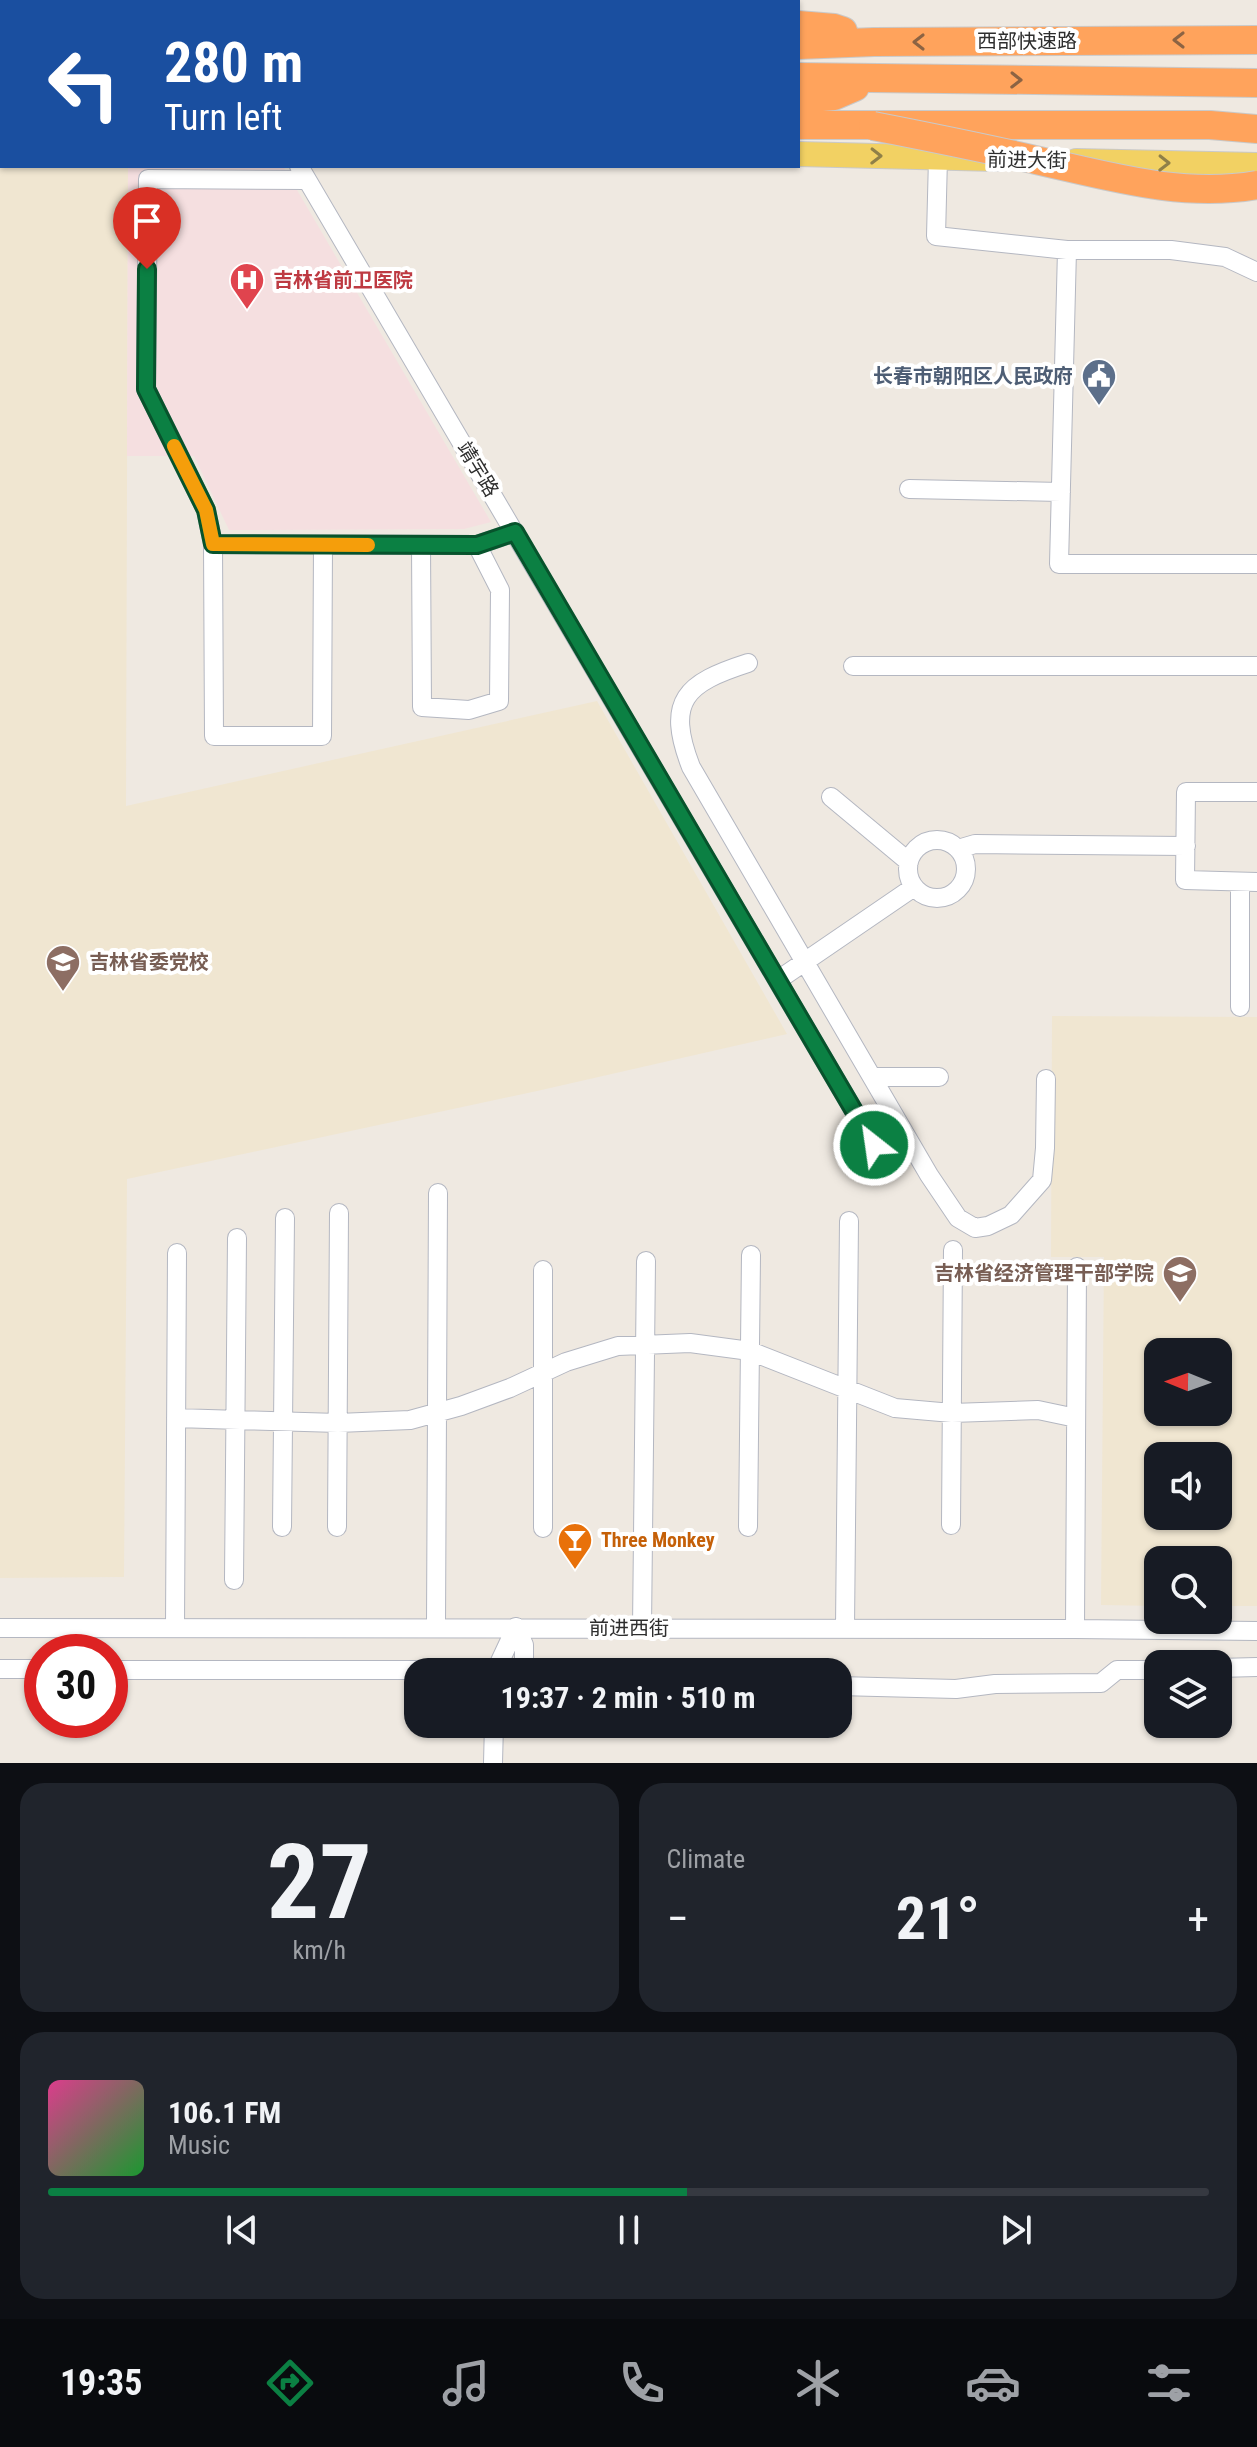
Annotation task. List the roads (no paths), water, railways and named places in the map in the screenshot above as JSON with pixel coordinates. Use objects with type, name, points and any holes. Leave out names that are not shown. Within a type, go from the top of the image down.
[{"type":"highway","points":[[800,25],[834,28],[874,42]]},
{"type":"highway","name":"西部快速路","points":[[800,45],[1257,40]]},
{"type":"highway","name":"西部快速路","points":[[800,77],[1257,83]]},
{"type":"highway","points":[[800,99],[834,96],[875,78]]},
{"type":"highway","points":[[800,125],[1210,125],[1257,129]]},
{"type":"highway","points":[[873,126],[966,144],[1132,183],[1212,189],[1257,185]]},
{"type":"main road","name":"前进大街","points":[[800,154],[1257,165]]},
{"type":"street","points":[[938,158],[936,236],[1067,250],[1171,250],[1225,257],[1257,272]]},
{"type":"street","points":[[303,173],[145,172],[146,389],[206,510],[213,544],[214,736],[322,736],[323,546]]},
{"type":"street","name":"靖宇路","points":[[303,173],[874,1145]]},
{"type":"street","points":[[1067,250],[1059,564],[1257,564]]},
{"type":"street","points":[[909,489],[1061,492]]},
{"type":"street","points":[[213,544],[477,545],[515,532]]},
{"type":"street","points":[[421,545],[422,707],[469,710],[499,701],[500,590],[477,545]]},
{"type":"street","points":[[748,663],[719,672],[689,692],[679,715],[680,739],[691,767],[929,1175],[958,1218],[975,1228],[988,1226],[1011,1215],[1042,1180],[1046,1079]]},
{"type":"street","points":[[853,666],[1257,666]]},
{"type":"street","points":[[1240,1007],[1249,882],[1185,880],[1186,792],[1257,792]]},
{"type":"street","points":[[831,797],[909,862]]},
{"type":"street","points":[[929,841],[945,841],[958,849],[966,864],[966,873],[959,889],[935,898],[914,887],[908,871],[915,849],[929,841]]},
{"type":"street","points":[[958,849],[975,844],[1186,846]]},
{"type":"street","points":[[778,980],[914,887]]},
{"type":"street","points":[[872,1077],[939,1077]]},
{"type":"street","points":[[436,1627],[438,1193]]},
{"type":"street","points":[[337,1527],[339,1213]]},
{"type":"street","points":[[282,1527],[285,1218]]},
{"type":"street","points":[[845,1628],[849,1221]]},
{"type":"street","points":[[234,1580],[237,1238]]},
{"type":"street","points":[[951,1525],[953,1250]]},
{"type":"street","points":[[175,1628],[177,1253]]},
{"type":"street","points":[[748,1527],[751,1255]]},
{"type":"street","points":[[642,1628],[646,1261]]},
{"type":"street","points":[[1075,1629],[1077,1267]]},
{"type":"street","points":[[543,1270],[543,1528]]},
{"type":"street","points":[[176,1418],[338,1423],[410,1420],[510,1388],[566,1362],[618,1346],[690,1343],[750,1351],[895,1408],[952,1413],[1038,1410],[1076,1418]]},
{"type":"street","points":[[501,1658],[516,1627]]},
{"type":"street","points":[[516,1627],[524,1645],[524,1658]]},
{"type":"street","name":"前进西街","points":[[0,1628],[1257,1631]]},
{"type":"street","points":[[1232,1668],[1257,1667]]},
{"type":"street","points":[[0,1669],[24,1669]]},
{"type":"street","points":[[128,1670],[404,1671]]},
{"type":"street","points":[[852,1686],[956,1689],[995,1684],[1101,1683],[1117,1670],[1144,1670]]},
{"type":"street","points":[[493,1763],[494,1738]]},
{"type":"place","name":"吉林省前卫医院","points":[[247,311]]},
{"type":"place","name":"长春市朝阳区人民政府","points":[[1099,407]]},
{"type":"place","name":"吉林省委党校","points":[[63,993]]},
{"type":"place","name":"吉林省经济管理干部学院","points":[[1180,1304]]},
{"type":"place","name":"Three Monkey","points":[[575,1571]]}]
